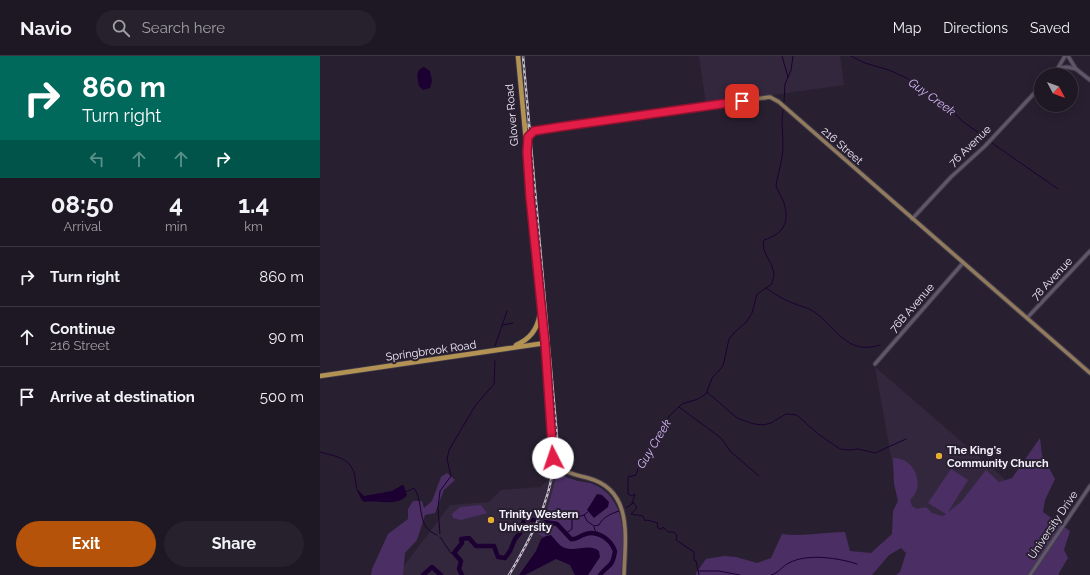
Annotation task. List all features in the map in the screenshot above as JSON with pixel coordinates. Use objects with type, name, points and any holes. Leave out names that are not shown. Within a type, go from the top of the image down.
[{"type":"highway","name":"Glover Road","points":[[517,56],[540,308],[545,343]]},
{"type":"highway","name":"Glover Road","points":[[524,127],[530,197]]},
{"type":"highway","points":[[527,152],[527,139],[534,131]]},
{"type":"highway","points":[[504,349],[522,343],[530,337],[537,325],[540,308]]},
{"type":"highway","name":"Springbrook Road","points":[[320,376],[545,343]]},
{"type":"main road","name":"216 Street","points":[[524,127],[531,129],[559,127],[770,97],[779,102],[1090,374]]},
{"type":"main road","points":[[524,127],[529,132],[559,127]]},
{"type":"main road","name":"Glover Road","points":[[545,343],[553,460],[569,473],[601,484],[612,493],[620,504],[623,511],[626,530],[624,575]]},
{"type":"street","points":[[1058,68],[1065,56]]},
{"type":"street","points":[[1068,56],[1075,68]]},
{"type":"street","points":[[1058,68],[1072,68]]},
{"type":"street","points":[[1078,71],[1090,80]]},
{"type":"street","name":"76 Avenue","points":[[912,219],[951,177],[985,146],[1034,94]]},
{"type":"street","name":"78 Avenue","points":[[1027,318],[1090,251]]},
{"type":"street","name":"76B Avenue","points":[[875,364],[963,263]]},
{"type":"street","name":"University Drive","points":[[1030,575],[1090,486]]},
{"type":"shaded area","points":[[699,56],[840,56],[844,85],[706,104]]},
{"type":"shaded area","points":[[424,67],[430,71],[432,81],[430,88],[423,90],[419,86],[417,75],[419,70]]},
{"type":"shaded area","points":[[875,367],[1007,481],[909,556]]},
{"type":"shaded area","points":[[1040,438],[1042,455],[1055,479],[1045,500],[1043,512],[1070,531],[1064,550],[1068,558],[1059,575],[896,575],[900,572],[906,553],[901,548],[889,555],[872,575],[696,575],[706,559],[724,556],[736,557],[757,563],[771,558],[782,534],[798,535],[845,532],[850,551],[871,553],[892,534],[893,511],[898,501],[894,484],[893,458],[909,464],[917,477],[917,489],[910,500],[912,506],[917,509],[926,507],[932,513],[943,516],[946,514],[928,503],[951,469],[968,480],[948,512],[961,502],[986,470],[999,482],[1012,478]]},
{"type":"shaded area","points":[[447,473],[455,480],[444,490],[435,513],[425,515],[417,540],[405,553],[403,575],[371,575],[372,569],[388,534],[408,519],[408,509],[413,501],[422,501],[424,508],[432,501],[441,477]]},
{"type":"shaded area","name":"Trinity Western University","points":[[557,473],[549,508],[537,533],[579,559],[580,575],[397,575],[450,505],[489,502],[501,490],[540,487]]},
{"type":"shaded area","points":[[557,473],[575,480],[593,484],[605,491],[613,500],[622,523],[623,549],[621,575],[580,575],[579,559],[537,533],[547,511]]},
{"type":"shaded area","points":[[402,485],[404,486],[407,495],[403,499],[393,502],[364,502],[357,490],[364,496],[392,491]]},
{"type":"shaded area","points":[[597,494],[602,495],[609,502],[608,507],[594,518],[587,510]]},
{"type":"shaded area","points":[[481,505],[487,513],[461,520],[453,518],[452,514],[460,507]]},
{"type":"shaded area","points":[[551,535],[565,548],[591,548],[599,551],[600,557],[588,575],[575,575],[570,565],[556,559],[525,575],[519,575],[536,551],[541,539]]},
{"type":"waterway","points":[[782,56],[788,77]]},
{"type":"waterway","name":"Guy Creek","points":[[784,102],[785,84],[791,70],[793,56]]},
{"type":"waterway","name":"Guy Creek","points":[[851,56],[865,63],[889,70],[913,81],[946,104],[962,121],[986,138]]},
{"type":"waterway","name":"Guy Creek","points":[[626,508],[632,504],[635,494],[632,496],[628,494],[628,477],[636,475],[639,465],[662,431],[669,416],[682,404],[698,399],[706,394],[712,378],[723,366],[729,339],[747,321],[752,313],[757,294],[772,284],[774,275],[773,270],[763,244],[764,240],[771,238],[780,231],[783,227],[786,216],[784,203],[776,186],[783,150],[783,110]]},
{"type":"waterway","name":"Guy Creek","points":[[992,143],[1058,189]]},
{"type":"waterway","points":[[766,288],[786,300],[813,311],[850,343],[859,347],[880,345]]},
{"type":"waterway","points":[[495,346],[507,311]]},
{"type":"waterway","points":[[503,325],[513,323]]},
{"type":"waterway","points":[[440,534],[438,508],[440,491],[451,476],[447,459],[449,450],[475,406],[494,384],[495,361]]},
{"type":"waterway","points":[[707,392],[737,418],[754,424],[763,425],[771,423],[786,414],[797,415],[818,434],[840,449],[858,449],[875,453],[906,439]]},
{"type":"waterway","points":[[679,407],[721,438],[731,452],[759,476]]},
{"type":"waterway","points":[[320,452],[339,457],[350,465],[354,472],[357,490]]},
{"type":"waterway","points":[[406,492],[414,488],[419,501],[423,521],[430,531],[437,535]]},
{"type":"waterway","name":"Guy Creek","points":[[632,503],[634,503],[637,508],[631,514],[643,516],[645,521],[647,520],[658,523],[657,526],[659,529],[662,529],[663,527],[668,532],[674,532],[677,536],[676,540],[694,552],[694,560],[696,561],[699,575]]},
{"type":"waterway","points":[[565,534],[572,529],[572,517],[575,518],[584,515],[587,521],[594,526],[599,525],[607,516],[619,511]]},
{"type":"waterway","points":[[584,515],[588,512]]},
{"type":"waterway","points":[[462,575],[459,569],[461,561],[454,553],[462,543],[461,539],[469,538],[476,546],[494,546],[498,557],[505,558],[515,539],[520,533],[524,520],[534,520]]},
{"type":"waterway","points":[[545,522],[557,524],[571,539],[576,539],[588,533],[593,533],[602,536],[610,542],[615,551],[614,557],[611,563],[600,575]]},
{"type":"waterway","points":[[594,527],[596,533]]},
{"type":"waterway","points":[[440,537],[451,553],[454,553]]},
{"type":"waterway","points":[[771,575],[789,563],[805,558],[832,558],[857,564]]},
{"type":"waterway","points":[[423,575],[432,567],[441,575]]},
{"type":"waterway","points":[[699,571],[719,571],[740,575]]},
{"type":"railway","points":[[509,575],[528,541],[543,509],[552,475],[557,436],[523,56]]},
{"type":"place","name":"The King's Community Church","points":[[939,456]]},
{"type":"place","name":"Trinity Western University","points":[[491,520]]},
{"type":"route","points":[[553,458],[545,343],[540,308],[530,197],[527,152],[528,137],[534,131],[742,101]]}]
